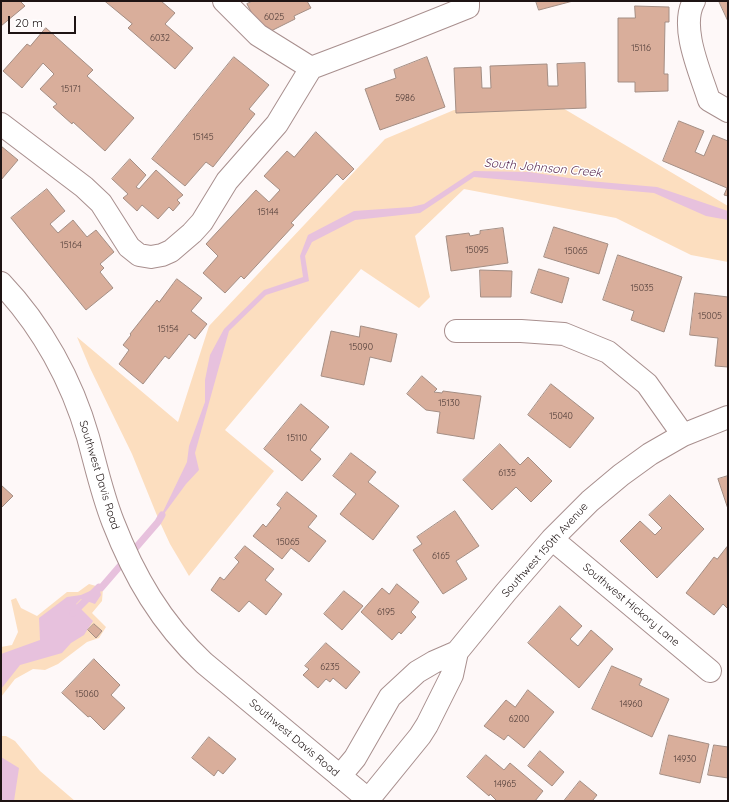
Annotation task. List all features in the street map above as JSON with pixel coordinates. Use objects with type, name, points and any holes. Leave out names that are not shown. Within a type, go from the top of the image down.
[{"type":"street","points":[[224,1],[258,35],[311,68]]},
{"type":"street","points":[[1,124],[84,187],[101,203],[129,248],[139,255],[151,257],[171,251],[197,228],[227,181],[277,124],[311,68],[468,7],[468,1]]},
{"type":"street","points":[[694,1],[688,26],[695,61],[709,100],[728,111]]},
{"type":"street","name":"Southwest Davis Road","points":[[1,283],[16,299],[46,342],[75,399],[88,436],[99,483],[123,548],[136,575],[160,613],[184,645],[369,800]]},
{"type":"street","points":[[456,331],[564,334],[608,352],[647,384],[683,436]]},
{"type":"street","name":"Southwest 150th Avenue","points":[[369,800],[427,725],[452,675],[458,652],[506,592],[552,539],[590,501],[621,475],[650,454],[683,436],[728,417]]},
{"type":"street","name":"Southwest Hickory Lane","points":[[552,539],[710,671]]},
{"type":"street","name":"Southwest 150th Avenue","points":[[340,776],[355,758],[390,697],[416,672],[434,662],[458,652]]},
{"type":"shaded area","points":[[561,107],[728,206],[728,262],[691,255],[616,218],[464,189],[415,236],[430,297],[419,308],[361,269],[225,430],[274,471],[189,576],[170,544],[132,454],[90,368],[77,337],[178,422],[209,326],[385,139],[454,110]]},
{"type":"shaded area","points":[[474,171],[529,172],[589,181],[657,187],[728,211],[728,220],[706,216],[654,193],[474,177],[420,213],[355,220],[312,242],[305,256],[309,281],[266,295],[229,331],[195,453],[199,470],[186,484],[158,522],[187,462],[189,446],[205,402],[205,380],[210,355],[224,329],[264,290],[303,277],[300,256],[308,235],[354,211],[411,207],[424,204]]},
{"type":"shaded area","points":[[89,584],[103,588],[102,601],[92,613],[106,627],[99,638],[87,642],[58,664],[45,670],[33,669],[15,679],[1,697],[1,647],[12,645],[18,632],[11,600],[16,598],[21,608],[37,616],[67,592],[78,592]]},
{"type":"shaded area","points":[[99,587],[101,595],[95,604],[81,599],[76,604],[93,621],[84,635],[71,643],[62,653],[20,665],[1,689],[1,654],[40,640],[39,618],[67,597],[81,595]]},
{"type":"shaded area","points":[[1,736],[6,736],[15,741],[40,771],[75,801],[1,801]]},
{"type":"shaded area","points":[[1,757],[19,768],[14,801],[1,801]]},
{"type":"building","points":[[1,1],[20,1],[25,6],[1,26]]},
{"type":"building","points":[[105,1],[161,1],[175,13],[165,24],[193,48],[175,69],[128,28],[132,24]]},
{"type":"building","points":[[253,1],[307,1],[311,8],[294,16],[295,19],[263,35],[247,4]]},
{"type":"building","points":[[536,1],[573,1],[539,10]]},
{"type":"building","points":[[719,1],[728,1],[728,21]]},
{"type":"building","points":[[635,6],[669,7],[669,22],[665,22],[664,74],[668,74],[668,91],[635,92],[635,82],[618,82],[618,18],[635,18]]},
{"type":"building","points":[[46,28],[93,70],[87,76],[134,118],[105,151],[73,122],[72,124],[53,107],[57,104],[40,89],[54,74],[43,63],[22,88],[3,71],[27,44],[30,46]]},
{"type":"building","points":[[234,57],[269,85],[249,109],[255,114],[213,167],[206,162],[185,186],[152,159]]},
{"type":"building","points":[[427,57],[445,107],[380,130],[365,89],[396,78],[394,70]]},
{"type":"building","points":[[585,63],[586,108],[456,113],[454,68],[481,67],[482,88],[491,88],[490,66],[547,64],[548,86],[558,86],[557,64]]},
{"type":"building","points":[[679,121],[704,131],[695,152],[704,156],[713,135],[728,141],[728,196],[724,195],[727,188],[663,161]]},
{"type":"building","points":[[316,132],[354,169],[343,180],[337,174],[291,223],[294,225],[244,279],[241,276],[225,293],[203,273],[218,256],[206,244],[256,190],[269,202],[280,190],[264,176],[287,151],[294,157]]},
{"type":"building","points":[[1,146],[18,160],[1,180]]},
{"type":"building","points":[[130,159],[146,175],[136,187],[139,189],[156,170],[183,195],[177,200],[180,203],[173,211],[169,207],[158,219],[142,205],[137,211],[123,198],[128,194],[112,179]]},
{"type":"building","points":[[47,189],[65,211],[50,224],[58,233],[73,220],[87,237],[96,230],[114,252],[100,264],[104,268],[100,272],[113,288],[86,310],[11,218]]},
{"type":"building","points":[[554,227],[608,244],[599,274],[544,257]]},
{"type":"building","points":[[503,228],[508,263],[451,271],[446,236],[469,233],[470,236],[480,234],[480,231]]},
{"type":"building","points":[[618,255],[682,277],[664,332],[631,320],[634,311],[603,300]]},
{"type":"building","points":[[539,269],[569,278],[562,303],[531,293]]},
{"type":"building","points":[[480,270],[512,271],[511,297],[481,297]]},
{"type":"building","points":[[177,279],[202,298],[191,311],[207,324],[195,339],[189,334],[169,359],[165,356],[143,384],[119,364],[129,350],[123,345],[157,300],[159,302]]},
{"type":"building","points":[[695,293],[728,297],[728,367],[715,366],[718,338],[690,335]]},
{"type":"building","points":[[361,326],[397,334],[391,362],[370,357],[364,385],[321,376],[331,331],[359,337]]},
{"type":"building","points":[[422,376],[437,389],[434,392],[442,393],[443,391],[481,396],[474,439],[437,433],[440,412],[426,410],[407,394]]},
{"type":"building","points":[[551,384],[594,418],[570,448],[528,415]]},
{"type":"building","points":[[301,404],[329,427],[310,450],[321,459],[302,481],[264,449]]},
{"type":"building","points":[[500,444],[520,465],[528,457],[552,481],[531,502],[516,487],[492,510],[463,480]]},
{"type":"building","points":[[351,453],[376,472],[368,482],[399,506],[373,540],[340,514],[356,494],[333,476]]},
{"type":"building","points":[[728,476],[728,509],[718,479]]},
{"type":"building","points":[[1,485],[13,496],[1,508]]},
{"type":"building","points":[[287,492],[317,516],[308,527],[326,541],[309,562],[291,548],[282,559],[253,536],[263,524],[266,527],[281,508],[277,505]]},
{"type":"building","points":[[670,495],[704,529],[657,578],[620,541],[640,521],[655,535],[662,528],[649,515]]},
{"type":"building","points":[[455,511],[479,546],[456,561],[467,579],[443,594],[413,550],[422,544],[417,537]]},
{"type":"building","points":[[245,546],[274,569],[265,580],[282,594],[266,615],[249,601],[239,612],[211,590],[220,577],[224,580],[239,562],[235,558]]},
{"type":"building","points":[[727,547],[728,609],[723,604],[714,615],[686,593],[714,557],[717,559]]},
{"type":"building","points":[[397,584],[419,602],[411,612],[416,617],[401,634],[399,632],[392,640],[361,612],[382,588],[389,594]]},
{"type":"building","points":[[344,591],[363,606],[342,630],[324,614]]},
{"type":"building","points":[[560,606],[582,626],[570,639],[578,646],[591,630],[613,649],[579,688],[528,643]]},
{"type":"building","points":[[94,624],[102,631],[96,638],[88,630]]},
{"type":"building","points":[[326,643],[360,672],[346,689],[333,678],[330,682],[326,679],[318,688],[303,675],[309,669],[305,666]]},
{"type":"building","points":[[94,659],[120,685],[111,695],[125,708],[104,730],[90,716],[88,717],[62,693]]},
{"type":"building","points":[[612,666],[642,679],[639,685],[669,699],[652,737],[592,709]]},
{"type":"building","points":[[528,690],[554,712],[524,748],[508,735],[504,740],[484,726],[506,700],[515,707]]},
{"type":"building","points":[[669,735],[709,744],[700,783],[660,774]]},
{"type":"building","points":[[209,737],[236,759],[223,774],[218,770],[214,776],[192,758]]},
{"type":"building","points":[[714,745],[728,747],[728,778],[708,775]]},
{"type":"building","points":[[540,751],[564,772],[552,786],[528,766]]},
{"type":"building","points":[[486,755],[504,770],[510,763],[543,791],[535,801],[497,801],[490,794],[489,796],[467,777]]},
{"type":"building","points":[[580,781],[597,795],[593,800],[594,801],[564,801]]},
{"type":"waterway","name":"South Johnson Creek","points":[[73,613],[99,587],[101,588],[158,522],[162,515]]}]
